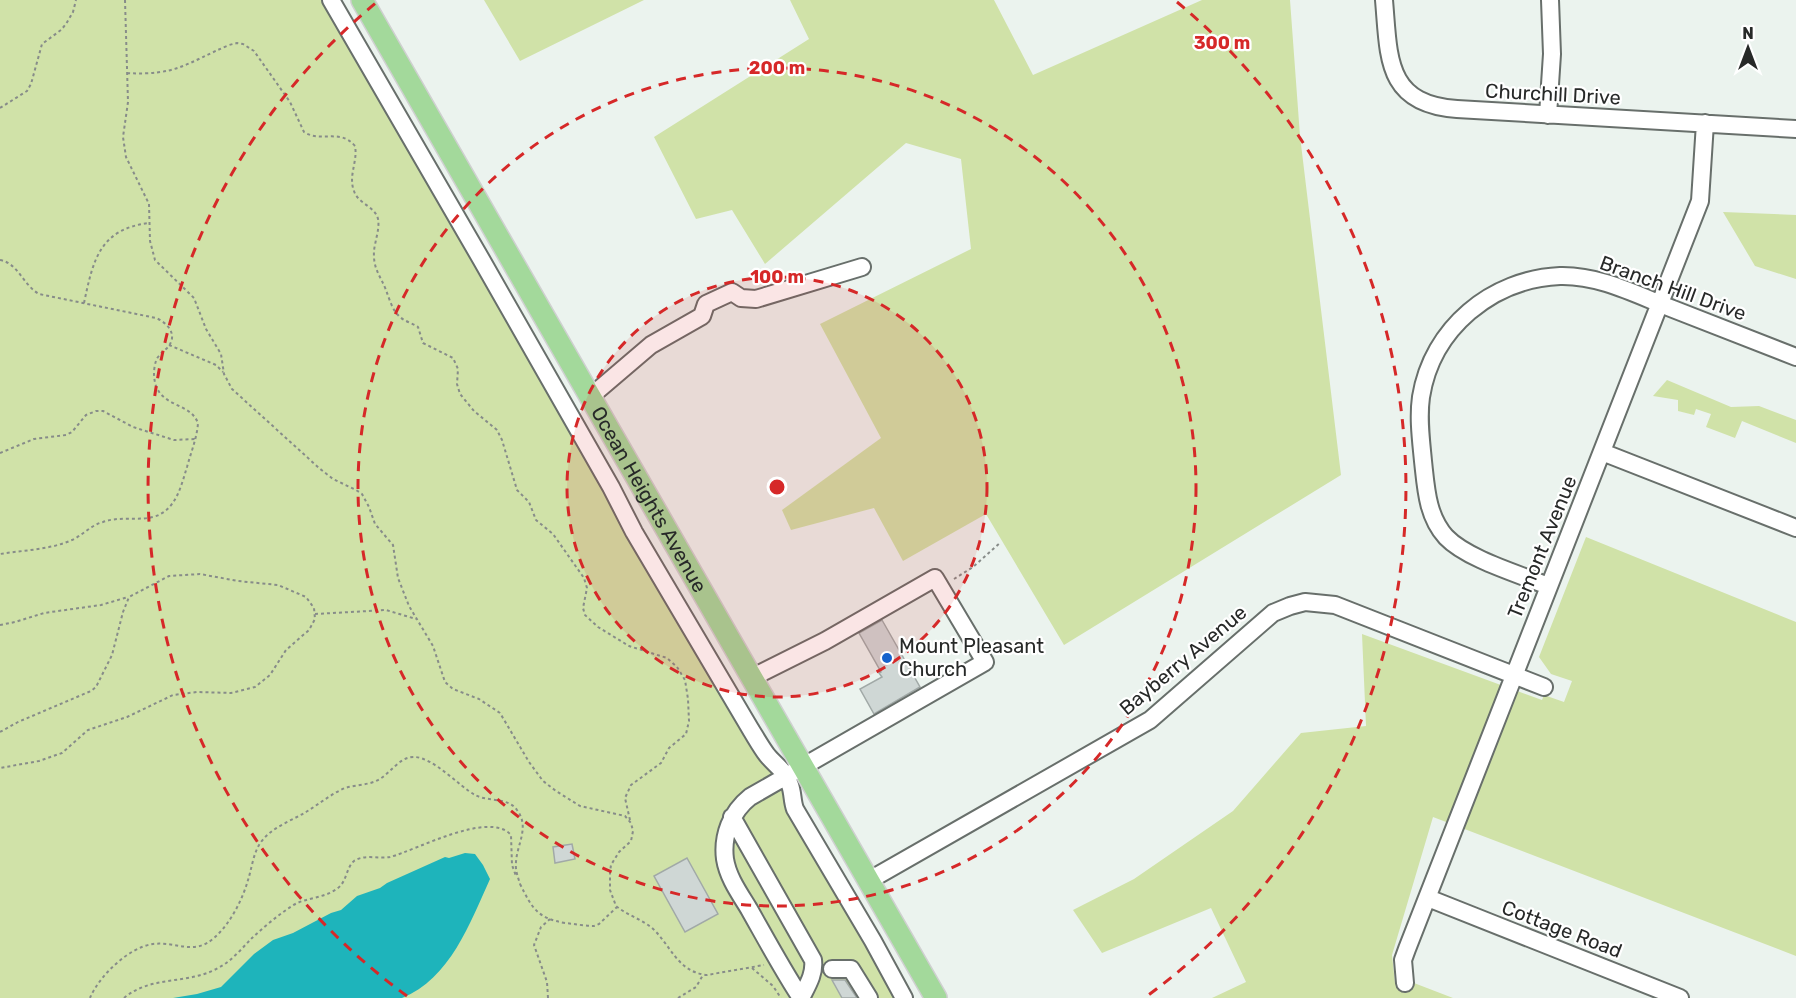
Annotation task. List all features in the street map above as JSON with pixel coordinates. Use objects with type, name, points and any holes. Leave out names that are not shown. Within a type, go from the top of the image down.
[{"type":"main road","name":"Ocean Heights Avenue","points":[[362,0],[751,678],[794,771],[868,881],[936,998]]},
{"type":"street","points":[[331,0],[611,487],[634,532],[751,730],[768,756],[781,767],[794,771]]},
{"type":"street","name":"Churchill Drive","points":[[1384,0],[1390,64],[1399,81],[1422,101],[1447,108],[1796,129]]},
{"type":"street","points":[[1548,115],[1552,54],[1550,0]]},
{"type":"street","name":"Tremont Avenue","points":[[1405,983],[1404,956],[1701,197],[1705,123]]},
{"type":"street","points":[[590,397],[651,345],[702,316],[706,304],[732,292],[741,297],[756,299],[862,267]]},
{"type":"street","name":"Branch Hill Drive","points":[[1548,586],[1461,550],[1446,537],[1435,521],[1427,500],[1420,404],[1428,372],[1443,340],[1465,315],[1490,296],[1525,281],[1562,276],[1593,279],[1796,357]]},
{"type":"street","points":[[1602,452],[1796,528]]},
{"type":"street","points":[[751,678],[825,641],[935,578],[985,662],[750,797],[732,817],[724,848],[727,867],[779,963],[801,998]]},
{"type":"street","name":"Bayberry Avenue","points":[[868,881],[1149,720],[1263,619],[1290,606],[1315,602],[1335,605],[1544,687]]},
{"type":"street","points":[[794,771],[790,785],[795,809],[835,874],[904,998]]},
{"type":"street","points":[[732,817],[808,948],[814,967],[801,998]]},
{"type":"street","name":"Cottage Road","points":[[1428,898],[1680,998]]},
{"type":"street","points":[[814,967],[837,972],[851,969],[869,998]]},
{"type":"path","points":[[0,108],[27,91],[42,44],[66,24],[73,12],[76,0]]},
{"type":"path","points":[[125,0],[128,102],[123,128],[124,146],[130,169],[149,204],[150,241],[155,260],[194,298],[206,329],[221,354],[224,374]]},
{"type":"path","points":[[127,73],[155,74],[173,70],[229,45],[243,44],[254,51],[290,102],[304,132],[317,138],[332,135],[345,137],[355,146],[357,153],[352,171],[353,189],[356,196],[375,213],[379,222],[375,240],[375,265],[378,277],[398,316],[418,327],[423,343],[453,358],[458,369],[457,384],[460,394],[474,411],[497,430],[517,490],[529,502],[536,520],[553,534],[584,578],[587,588],[583,608],[585,615],[598,627],[629,646],[667,658],[677,667],[685,680],[689,721],[686,734],[669,748],[661,763],[631,785],[625,798],[625,807],[633,831],[631,842],[616,857],[610,872],[610,890],[617,907],[654,929],[670,952],[682,964],[704,975],[779,963]]},
{"type":"path","points":[[84,304],[92,264],[100,249],[125,230],[149,223]]},
{"type":"path","points":[[0,260],[10,263],[28,286],[39,294],[161,320],[172,332],[170,345],[157,358],[155,364],[154,376],[157,389],[164,399],[196,418],[198,427],[177,498],[162,513],[154,517],[100,522],[85,534],[70,541],[38,550],[0,554]]},
{"type":"path","points":[[170,345],[216,365],[232,388],[289,442],[333,479],[362,494],[375,524],[393,545],[398,578],[409,606],[433,646],[445,682],[453,689],[479,699],[500,712],[529,762],[543,781],[580,806],[617,813],[625,816],[631,823]]},
{"type":"path","points":[[0,453],[34,440],[66,435],[72,432],[86,415],[96,411],[109,413],[133,427],[174,440],[195,439]]},
{"type":"path","points":[[952,580],[973,567],[1001,542]]},
{"type":"path","points":[[0,625],[44,613],[129,597],[170,576],[200,574],[278,585],[306,597],[313,604],[315,614],[309,630],[283,653],[270,675],[255,687],[240,692],[173,695],[127,717],[88,730],[62,753],[53,757],[0,768]]},
{"type":"path","points":[[0,732],[27,718],[58,707],[96,687],[112,655],[129,597]]},
{"type":"path","points":[[315,614],[386,610],[417,619]]},
{"type":"path","points":[[90,998],[96,984],[104,974],[123,959],[146,946],[160,944],[193,948],[209,942],[222,930],[236,907],[248,883],[257,849],[268,835],[339,791],[379,779],[409,758],[424,759],[480,798],[507,802],[515,808],[523,826],[516,863],[520,884]]},
{"type":"path","points":[[123,998],[149,984],[195,977],[218,968],[293,905],[324,896],[336,889],[345,881],[350,866],[358,859],[389,857],[465,831],[498,826],[511,835],[512,865],[520,884],[539,914],[550,920],[594,926],[617,907]]},
{"type":"path","points":[[548,998],[547,982],[534,945],[541,927],[550,920]]},
{"type":"path","points":[[751,967],[773,986],[780,998]]},
{"type":"path","points":[[678,998],[696,987],[704,975]]},
{"type":"green space","points":[[0,0],[336,0],[899,998],[0,998]]},
{"type":"green space","points":[[484,0],[644,0],[520,61]]},
{"type":"green space","points":[[790,0],[994,0],[1033,75],[1202,0],[1290,0],[1300,136],[1341,475],[1064,645],[986,514],[903,561],[874,508],[791,530],[782,510],[881,438],[820,324],[971,249],[961,159],[906,143],[765,264],[732,210],[696,219],[654,137],[809,39]]},
{"type":"green space","points":[[1723,212],[1796,215],[1796,279],[1755,266]]},
{"type":"green space","points":[[1667,380],[1731,407],[1759,406],[1796,420],[1796,443],[1742,421],[1735,438],[1706,427],[1711,414],[1696,409],[1694,415],[1678,411],[1678,400],[1653,396]]},
{"type":"green space","points":[[1586,537],[1796,622],[1796,956],[1433,817],[1392,955],[1395,983],[1414,983],[1453,998],[1212,998],[1246,982],[1211,908],[1102,953],[1073,910],[1134,879],[1233,811],[1301,733],[1366,726],[1362,634],[1542,700],[1544,695],[1564,702],[1572,681],[1551,674],[1539,657]]},
{"type":"water","points":[[465,853],[475,854],[490,879],[466,931],[446,964],[419,989],[402,998],[173,998],[221,987],[254,954],[273,940],[341,910],[357,896],[380,888],[445,857]]},
{"type":"building","points":[[882,620],[920,687],[874,714],[860,689],[882,677],[859,633]]},
{"type":"building","points":[[572,844],[575,859],[555,863],[553,847]]},
{"type":"building","points":[[687,858],[718,914],[685,932],[654,876]]},
{"type":"building","points":[[832,980],[845,980],[857,998],[842,998]]},
{"type":"place","name":"Mount Pleasant Church","points":[[887,658]]}]
